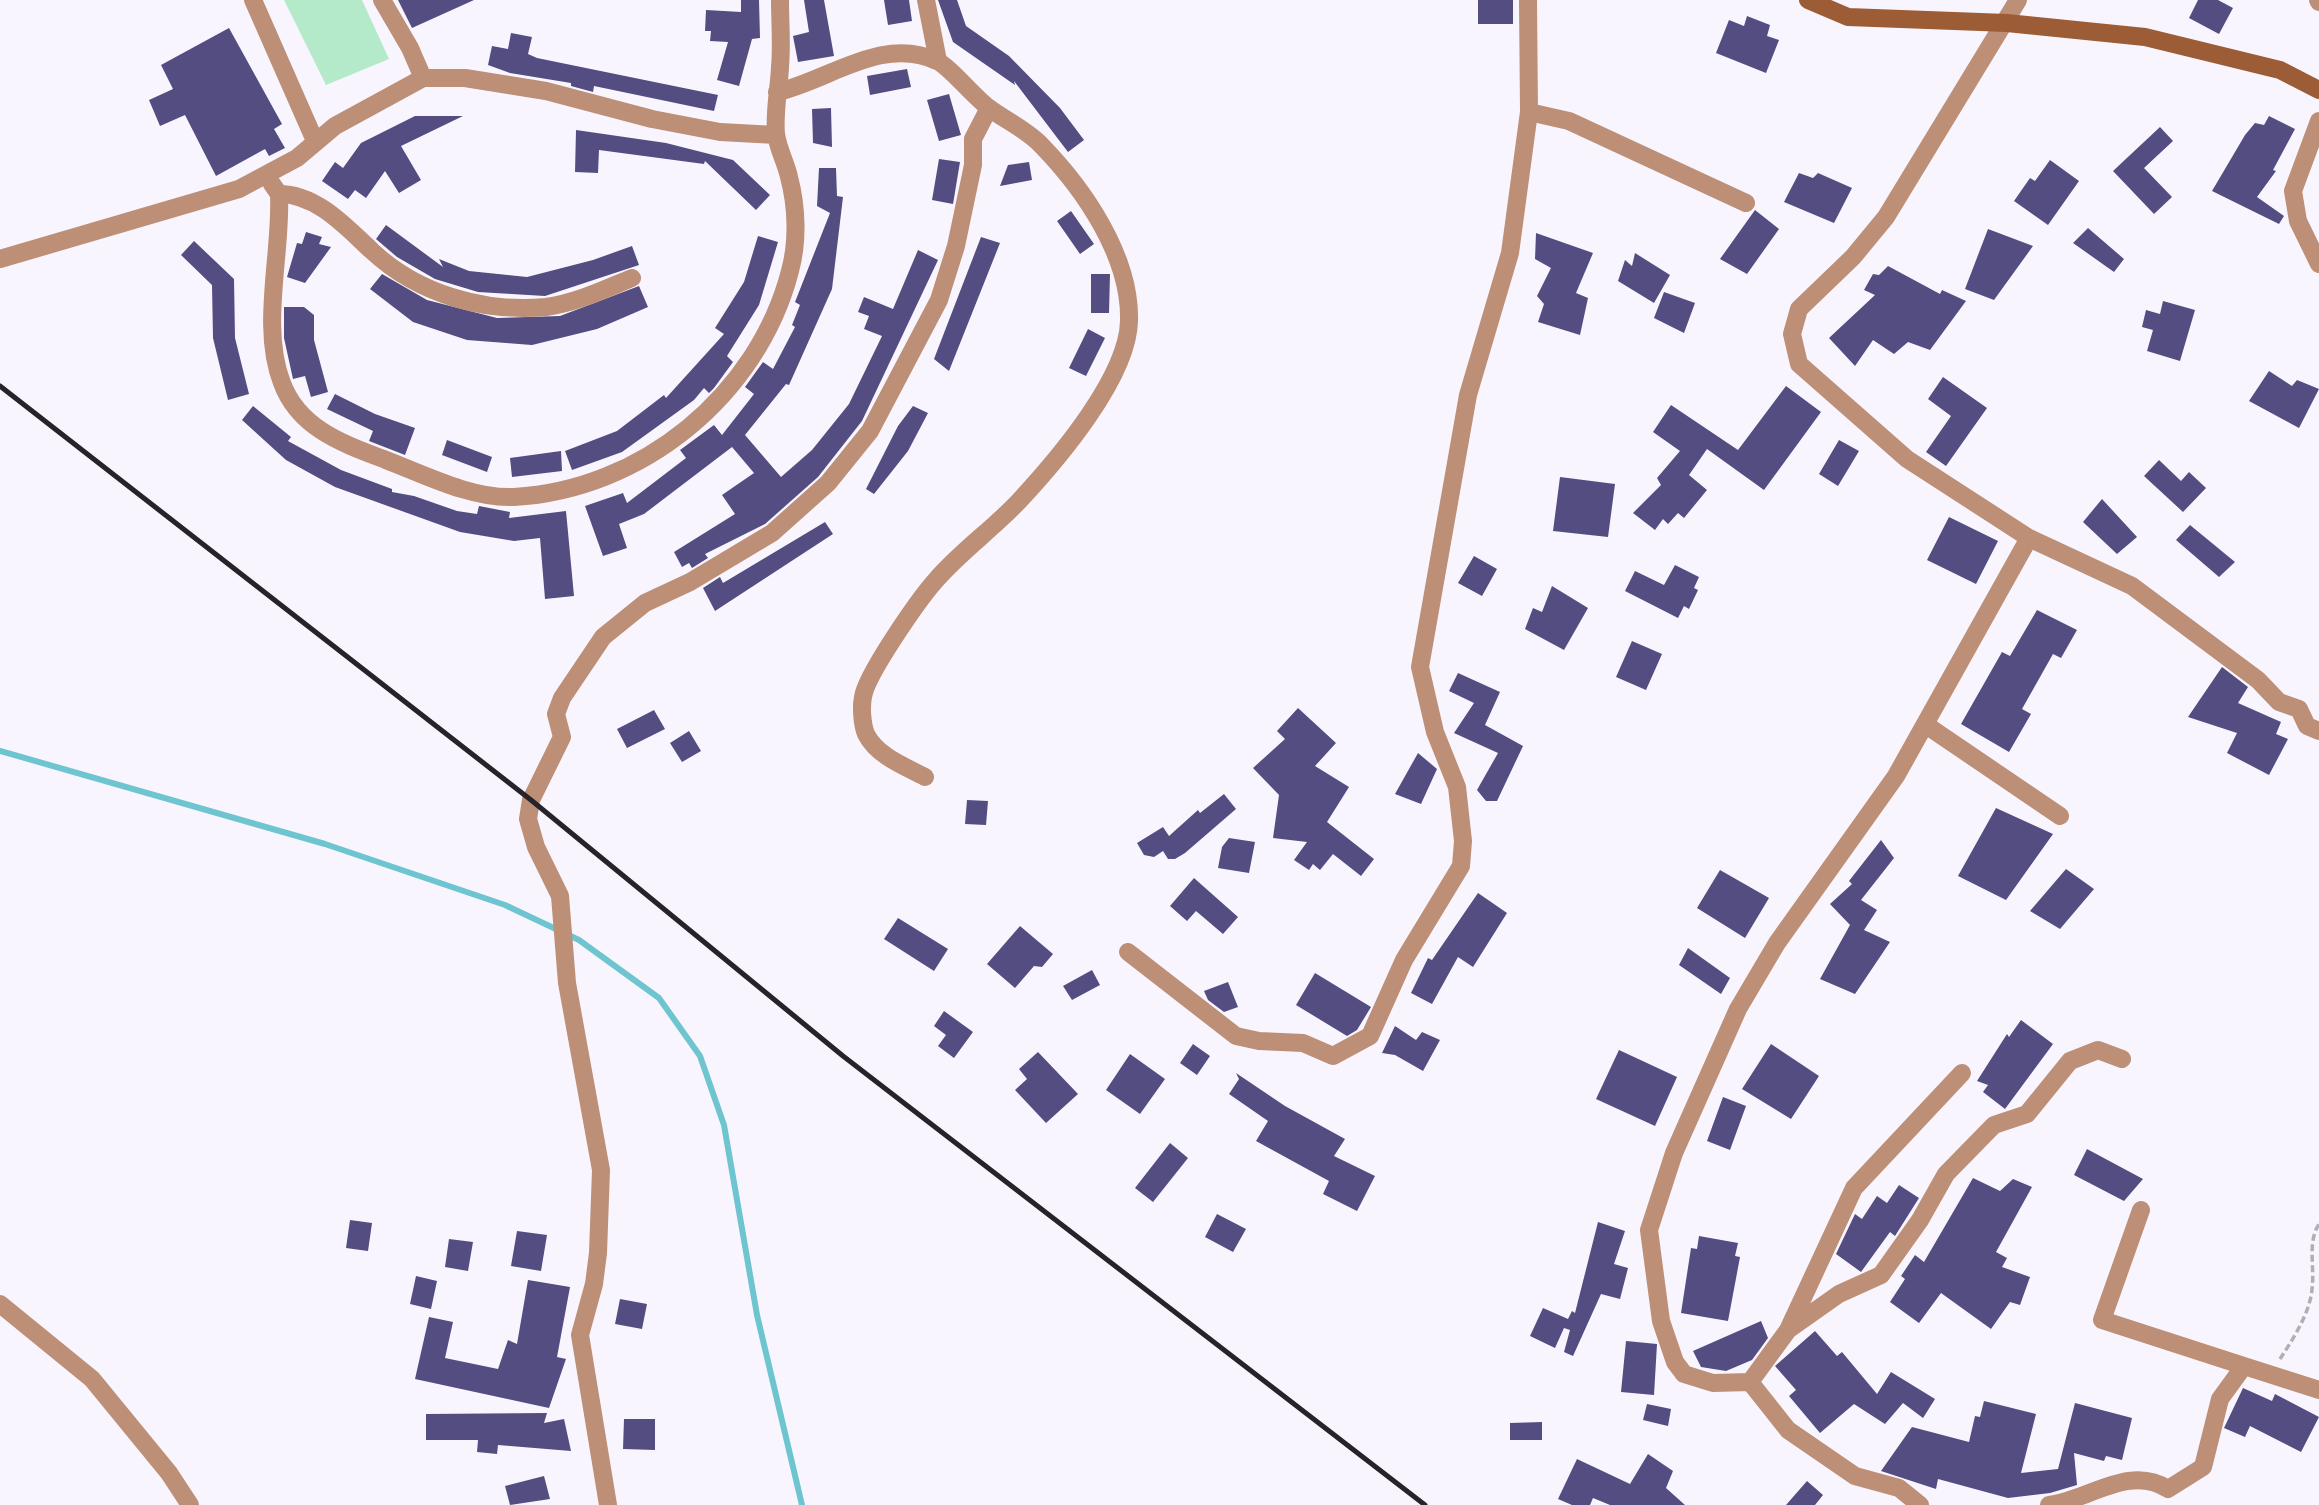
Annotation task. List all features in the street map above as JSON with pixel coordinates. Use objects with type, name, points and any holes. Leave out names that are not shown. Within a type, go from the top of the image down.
[{"type":"street","points":[[253,0],[315,141]]},
{"type":"street","points":[[382,0],[411,48],[423,78]]},
{"type":"street","points":[[266,176],[279,194],[274,345],[282,383],[292,403],[309,423],[353,448],[481,494],[513,497],[601,480],[669,442],[722,398],[744,371],[771,324],[790,273],[796,239],[790,180],[776,135],[780,0]]},
{"type":"street","points":[[926,0],[938,61]]},
{"type":"street","points":[[1128,952],[1236,1036],[1259,1041],[1303,1043],[1333,1056],[1370,1036],[1405,960],[1461,866],[1463,841],[1457,787],[1435,732],[1420,667],[1468,395],[1510,253],[1529,112],[1528,0]]},
{"type":"street","points":[[1808,0],[1849,17],[2007,23],[2144,37],[2280,70],[2319,90]]},
{"type":"street","points":[[2018,0],[2007,23],[1886,218],[1853,257],[1799,309],[1792,334],[1799,364],[1907,459],[2029,538],[2142,592],[2258,680],[2280,702],[2299,709],[2307,726],[2319,731]]},
{"type":"street","points":[[777,92],[803,86],[872,57],[905,54],[938,61],[989,108],[1040,143],[1078,189],[1107,239],[1125,278],[1130,323],[1113,380],[1085,420],[1020,499],[935,580],[871,676],[863,695],[866,734],[886,757],[925,778]]},
{"type":"street","points":[[0,259],[211,199],[266,176],[297,158],[315,141],[345,120],[423,78],[465,78],[533,89],[720,132],[776,135]]},
{"type":"street","points":[[608,1505],[579,1335],[597,1264],[601,1170],[567,983],[560,897],[536,847],[528,819],[531,800],[562,737],[556,714],[562,698],[603,637],[645,603],[690,582],[772,533],[828,483],[864,440],[939,300],[956,246],[973,165],[973,139],[989,108]]},
{"type":"street","points":[[1529,112],[1569,121],[1746,203]]},
{"type":"street","points":[[2319,121],[2293,191],[2298,221],[2319,264]]},
{"type":"street","points":[[279,194],[295,194],[313,201],[396,270],[463,302],[513,308],[548,307],[580,299],[632,278]]},
{"type":"street","points":[[1750,1382],[1713,1383],[1684,1374],[1675,1363],[1661,1321],[1649,1230],[1674,1153],[1738,1009],[1777,943],[1896,776],[2029,538]]},
{"type":"street","points":[[1926,725],[2060,816]]},
{"type":"street","points":[[1788,1330],[1839,1294],[1881,1275],[1920,1220],[1946,1174],[1994,1125],[2027,1114],[2070,1061],[2098,1050],[2122,1059]]},
{"type":"street","points":[[1750,1382],[1788,1330],[1854,1188],[1962,1073]]},
{"type":"street","points":[[2141,1210],[2102,1320],[2319,1390]]},
{"type":"street","points":[[0,1304],[92,1379],[169,1473],[190,1505]]},
{"type":"street","points":[[2049,1505],[2115,1481],[2158,1482],[2168,1489],[2203,1467],[2220,1399],[2244,1366]]},
{"type":"street","points":[[1750,1382],[1788,1430],[1855,1476],[1899,1488],[1920,1505]]},
{"type":"path","points":[[2268,1375],[2295,1336],[2312,1292],[2313,1233],[2319,1224]]},
{"type":"green space","points":[[284,0],[362,0],[389,59],[326,85]]},
{"type":"building","points":[[398,0],[474,0],[412,28]]},
{"type":"building","points":[[741,0],[759,0],[760,38],[752,39],[739,86],[717,80],[728,42],[710,41],[711,31],[705,31],[706,10],[741,12]]},
{"type":"building","points":[[804,0],[824,0],[834,56],[798,62],[793,36],[809,32]]},
{"type":"building","points":[[884,0],[909,0],[912,21],[888,25]]},
{"type":"building","points":[[938,0],[957,0],[966,26],[1009,56],[1060,108],[1084,140],[1068,152],[1014,81],[1015,85],[953,42]]},
{"type":"building","points":[[1478,0],[1513,0],[1513,24],[1478,24]]},
{"type":"building","points":[[2198,0],[2218,0],[2233,8],[2219,34],[2189,18]]},
{"type":"building","points":[[1747,16],[1770,25],[1767,36],[1779,40],[1766,73],[1716,53],[1729,20],[1744,26]]},
{"type":"building","points":[[229,28],[282,124],[274,129],[285,148],[269,156],[265,149],[216,176],[185,115],[160,126],[149,100],[173,89],[161,65]]},
{"type":"building","points":[[511,33],[532,37],[528,54],[537,58],[718,95],[714,111],[594,86],[593,92],[571,86],[571,83],[510,73],[488,65],[492,46],[508,49]]},
{"type":"building","points":[[907,69],[911,87],[870,95],[867,76]]},
{"type":"building","points":[[949,94],[961,135],[939,141],[927,100]]},
{"type":"building","points":[[831,108],[832,147],[813,143],[812,109]]},
{"type":"building","points":[[415,116],[463,116],[401,146],[421,180],[399,193],[385,171],[366,198],[355,190],[348,199],[322,181],[335,162],[343,168],[361,143]]},
{"type":"building","points":[[2269,116],[2295,129],[2273,170],[2276,171],[2257,197],[2284,216],[2279,224],[2212,191],[2245,135],[2255,123],[2264,125]]},
{"type":"building","points":[[2160,127],[2173,141],[2144,168],[2172,197],[2154,214],[2113,171]]},
{"type":"building","points":[[576,130],[666,143],[733,160],[770,195],[756,210],[705,161],[704,164],[599,150],[598,173],[575,172]]},
{"type":"building","points":[[939,159],[960,162],[953,204],[932,200]]},
{"type":"building","points":[[2050,160],[2079,181],[2048,225],[2014,201],[2030,178],[2035,181]]},
{"type":"building","points":[[1029,162],[1032,180],[1000,186],[1008,165]]},
{"type":"building","points":[[819,168],[836,168],[837,196],[843,197],[832,289],[789,385],[786,384],[745,435],[781,477],[812,450],[849,404],[882,336],[864,329],[869,316],[858,312],[864,297],[893,309],[918,250],[938,260],[862,421],[818,477],[765,524],[705,554],[708,558],[692,568],[689,563],[682,567],[674,552],[735,514],[722,495],[754,473],[732,447],[644,514],[619,524],[627,548],[603,556],[585,506],[623,493],[627,503],[686,458],[680,450],[714,425],[722,435],[754,394],[745,387],[763,362],[773,369],[795,327],[792,325],[800,305],[795,302],[830,213],[817,206]]},
{"type":"building","points":[[1799,173],[1813,178],[1818,173],[1852,188],[1834,223],[1784,202]]},
{"type":"building","points":[[1755,210],[1779,229],[1747,274],[1720,259]]},
{"type":"building","points":[[1071,211],[1094,244],[1080,254],[1057,221]]},
{"type":"building","points":[[386,225],[443,267],[439,259],[469,271],[527,277],[593,260],[632,246],[639,265],[545,296],[478,292],[435,279],[397,257],[376,239]]},
{"type":"building","points":[[2088,228],[2124,259],[2114,272],[2073,243]]},
{"type":"building","points":[[1988,229],[2033,246],[1994,300],[1965,289]]},
{"type":"building","points":[[306,232],[322,237],[319,244],[331,247],[305,283],[287,277],[297,243],[302,244]]},
{"type":"building","points":[[1536,233],[1593,253],[1576,293],[1588,298],[1580,335],[1538,322],[1544,304],[1537,296],[1551,268],[1535,259]]},
{"type":"building","points":[[758,236],[778,242],[759,305],[727,356],[733,362],[714,388],[709,393],[704,388],[694,400],[622,452],[572,470],[565,451],[617,431],[664,395],[666,398],[724,334],[715,328],[744,282]]},
{"type":"building","points":[[981,237],[1000,243],[949,371],[934,359]]},
{"type":"building","points":[[194,241],[234,279],[235,338],[249,394],[228,400],[213,338],[212,285],[181,255]]},
{"type":"building","points":[[1635,253],[1670,275],[1654,303],[1618,281],[1625,260],[1632,266]]},
{"type":"building","points":[[1888,266],[1940,294],[1942,290],[1966,301],[1930,350],[1908,342],[1894,354],[1873,340],[1855,366],[1829,338],[1875,295],[1864,290],[1873,274],[1879,275]]},
{"type":"building","points":[[382,274],[427,300],[497,318],[560,316],[639,286],[648,307],[597,329],[532,345],[467,340],[413,322],[370,289]]},
{"type":"building","points":[[1091,274],[1110,274],[1109,313],[1091,313]]},
{"type":"building","points":[[1664,292],[1695,303],[1684,333],[1654,318]]},
{"type":"building","points":[[2163,301],[2195,310],[2180,361],[2147,351],[2153,330],[2142,327],[2146,310],[2160,314]]},
{"type":"building","points":[[284,307],[304,307],[314,315],[314,340],[328,392],[311,397],[305,376],[293,379],[284,338]]},
{"type":"building","points":[[1088,329],[1105,338],[1086,376],[1069,368]]},
{"type":"building","points":[[2269,371],[2292,386],[2297,380],[2319,389],[2299,428],[2249,401]]},
{"type":"building","points":[[1943,377],[1987,408],[1946,466],[1926,452],[1951,416],[1928,399]]},
{"type":"building","points":[[1786,386],[1821,412],[1764,490],[1707,449],[1689,475],[1707,490],[1684,518],[1678,513],[1668,524],[1663,519],[1655,530],[1633,513],[1661,485],[1657,478],[1680,451],[1653,432],[1671,405],[1738,450]]},
{"type":"building","points":[[335,394],[375,414],[415,428],[405,455],[369,441],[373,431],[327,409]]},
{"type":"building","points":[[253,406],[291,437],[288,441],[341,470],[392,489],[392,492],[414,496],[457,511],[477,514],[479,506],[510,512],[509,518],[566,511],[574,596],[545,599],[540,538],[514,541],[460,532],[335,487],[286,460],[242,420]]},
{"type":"building","points":[[913,406],[928,413],[908,451],[874,494],[866,489],[898,426]]},
{"type":"building","points":[[447,440],[492,457],[487,472],[442,455]]},
{"type":"building","points":[[1839,440],[1859,451],[1838,486],[1819,474]]},
{"type":"building","points":[[561,451],[562,471],[512,477],[510,458]]},
{"type":"building","points":[[2159,460],[2181,481],[2189,472],[2206,488],[2183,512],[2144,476]]},
{"type":"building","points":[[1560,477],[1615,484],[1608,537],[1553,531]]},
{"type":"building","points":[[2102,499],[2137,537],[2117,554],[2083,522]]},
{"type":"building","points":[[1949,517],[1998,541],[1976,584],[1927,560]]},
{"type":"building","points":[[825,522],[833,534],[715,611],[703,588],[720,577],[723,583]]},
{"type":"building","points":[[2190,525],[2235,562],[2219,577],[2176,540]]},
{"type":"building","points":[[1474,556],[1497,569],[1482,596],[1458,583]]},
{"type":"building","points":[[1675,565],[1699,577],[1694,588],[1698,590],[1689,609],[1684,606],[1678,618],[1625,591],[1635,571],[1664,585]]},
{"type":"building","points":[[1552,586],[1588,608],[1564,650],[1525,629],[1533,608],[1542,612]]},
{"type":"building","points":[[2037,610],[2077,630],[2061,658],[2053,654],[2022,709],[2031,714],[2009,752],[1961,724],[2002,652],[2010,656]]},
{"type":"building","points":[[1632,641],[1662,654],[1646,690],[1616,677]]},
{"type":"building","points":[[2222,667],[2248,687],[2238,703],[2281,722],[2276,734],[2288,739],[2269,775],[2227,753],[2237,733],[2188,717]]},
{"type":"building","points":[[1458,673],[1500,692],[1485,725],[1523,746],[1497,801],[1486,801],[1477,790],[1498,753],[1454,733],[1474,703],[1449,691]]},
{"type":"building","points":[[1298,708],[1336,743],[1315,766],[1349,787],[1327,822],[1374,859],[1361,876],[1333,854],[1320,870],[1313,864],[1309,870],[1294,860],[1307,842],[1273,838],[1279,795],[1253,768],[1285,739],[1277,731]]},
{"type":"building","points":[[654,710],[665,729],[627,748],[617,729]]},
{"type":"building","points":[[689,731],[701,751],[682,762],[670,743]]},
{"type":"building","points":[[1418,753],[1437,769],[1421,804],[1395,794]]},
{"type":"building","points":[[1224,794],[1236,809],[1185,853],[1175,859],[1168,859],[1163,851],[1154,857],[1144,855],[1137,843],[1163,827],[1169,836],[1198,810],[1200,813]]},
{"type":"building","points":[[967,800],[988,801],[986,825],[965,824]]},
{"type":"building","points":[[1996,808],[2053,834],[2006,900],[1958,876]]},
{"type":"building","points":[[1229,838],[1255,842],[1249,873],[1218,868],[1222,847]]},
{"type":"building","points":[[1881,840],[1894,858],[1861,900],[1877,910],[1864,930],[1890,942],[1855,994],[1820,979],[1850,925],[1830,904],[1852,884],[1849,881]]},
{"type":"building","points":[[2066,869],[2094,889],[2060,929],[2030,911]]},
{"type":"building","points":[[1720,870],[1769,898],[1745,938],[1697,908]]},
{"type":"building","points":[[1194,878],[1238,917],[1223,934],[1196,911],[1187,921],[1170,906]]},
{"type":"building","points":[[1478,893],[1507,913],[1473,967],[1458,957],[1432,1004],[1411,993],[1428,958],[1432,960]]},
{"type":"building","points":[[898,918],[948,949],[934,971],[884,939]]},
{"type":"building","points":[[1020,926],[1053,954],[1042,967],[1034,966],[1015,988],[987,964]]},
{"type":"building","points":[[1688,948],[1730,978],[1721,994],[1679,965]]},
{"type":"building","points":[[1092,970],[1100,985],[1072,1000],[1063,986]]},
{"type":"building","points":[[1315,973],[1371,1007],[1357,1030],[1347,1036],[1296,1005]]},
{"type":"building","points":[[1228,982],[1238,1007],[1224,1012],[1208,1000],[1204,991]]},
{"type":"building","points":[[944,1011],[973,1032],[954,1058],[938,1046],[946,1035],[934,1026]]},
{"type":"building","points":[[2021,1020],[2053,1044],[2005,1109],[1983,1092],[1988,1085],[1977,1081],[2007,1034],[2009,1037]]},
{"type":"building","points":[[1395,1026],[1416,1040],[1422,1032],[1440,1040],[1423,1071],[1395,1055],[1382,1053]]},
{"type":"building","points":[[1193,1044],[1210,1056],[1197,1075],[1180,1063]]},
{"type":"building","points":[[1771,1044],[1819,1076],[1791,1119],[1742,1089]]},
{"type":"building","points":[[1619,1050],[1677,1077],[1655,1126],[1596,1099]]},
{"type":"building","points":[[1038,1052],[1078,1094],[1046,1123],[1015,1090],[1027,1079],[1019,1069]]},
{"type":"building","points":[[1130,1054],[1165,1079],[1140,1114],[1106,1090]]},
{"type":"building","points":[[1236,1073],[1285,1106],[1345,1139],[1334,1156],[1375,1176],[1357,1211],[1323,1194],[1329,1181],[1256,1141],[1268,1121],[1229,1094],[1239,1079]]},
{"type":"building","points":[[1723,1097],[1746,1106],[1730,1150],[1707,1141]]},
{"type":"building","points":[[1170,1143],[1188,1158],[1153,1202],[1135,1188]]},
{"type":"building","points":[[2087,1149],[2143,1179],[2124,1201],[2074,1175]]},
{"type":"building","points":[[1973,1178],[2000,1191],[2013,1179],[2032,1187],[1996,1252],[2007,1258],[2002,1267],[2030,1277],[2020,1305],[2010,1302],[1991,1329],[1941,1293],[1919,1323],[1890,1302],[1905,1279],[1901,1276],[1915,1255],[1924,1262]]},
{"type":"building","points":[[1899,1185],[1919,1198],[1895,1236],[1890,1232],[1861,1272],[1836,1254],[1855,1214],[1862,1219],[1877,1196],[1887,1203]]},
{"type":"building","points":[[1217,1214],[1246,1229],[1233,1252],[1205,1237]]},
{"type":"building","points":[[350,1220],[372,1223],[368,1251],[346,1248]]},
{"type":"building","points":[[1598,1222],[1625,1231],[1614,1264],[1628,1268],[1620,1299],[1601,1294],[1573,1356],[1564,1352],[1570,1330],[1564,1328],[1555,1348],[1530,1336],[1543,1308],[1568,1319],[1572,1311],[1575,1313]]},
{"type":"building","points":[[517,1231],[547,1235],[541,1271],[511,1266]]},
{"type":"building","points":[[1699,1236],[1738,1243],[1735,1256],[1740,1257],[1728,1321],[1681,1313],[1691,1248],[1697,1249]]},
{"type":"building","points":[[449,1239],[473,1242],[468,1271],[445,1267]]},
{"type":"building","points":[[416,1276],[437,1281],[431,1309],[410,1304]]},
{"type":"building","points":[[528,1280],[570,1287],[557,1357],[566,1359],[549,1408],[415,1379],[429,1317],[453,1322],[445,1358],[498,1369],[508,1340],[517,1344]]},
{"type":"building","points":[[620,1299],[647,1304],[642,1329],[615,1324]]},
{"type":"building","points":[[1761,1321],[1768,1338],[1752,1360],[1726,1371],[1701,1367],[1693,1351]]},
{"type":"building","points":[[1815,1331],[1837,1356],[1842,1352],[1877,1394],[1891,1372],[1935,1399],[1923,1418],[1903,1403],[1885,1424],[1854,1404],[1820,1433],[1789,1396],[1796,1390],[1775,1366]]},
{"type":"building","points":[[1626,1341],[1657,1344],[1654,1395],[1621,1392]]},
{"type":"building","points":[[2243,1388],[2272,1401],[2275,1394],[2319,1417],[2301,1452],[2250,1426],[2245,1437],[2224,1428]]},
{"type":"building","points":[[1984,1401],[2036,1414],[2021,1473],[2058,1469],[2075,1403],[2132,1418],[2122,1460],[2106,1456],[2104,1461],[2074,1453],[2077,1485],[2050,1493],[2008,1498],[1938,1479],[1936,1489],[1881,1471],[1912,1427],[1969,1442],[1975,1416],[1980,1417]]},
{"type":"building","points":[[1647,1404],[1671,1409],[1668,1426],[1643,1420]]},
{"type":"building","points":[[547,1413],[544,1423],[564,1419],[571,1451],[498,1445],[497,1454],[477,1452],[478,1440],[426,1440],[426,1414]]},
{"type":"building","points":[[624,1419],[655,1419],[655,1450],[623,1449]]},
{"type":"building","points":[[1542,1422],[1542,1440],[1510,1440],[1510,1423]]},
{"type":"building","points":[[1648,1454],[1673,1471],[1666,1488],[1685,1505],[1610,1505],[1593,1498],[1590,1505],[1572,1505],[1558,1499],[1577,1459],[1630,1484]]},
{"type":"building","points":[[544,1476],[550,1499],[510,1505],[505,1486]]},
{"type":"building","points":[[1807,1481],[1823,1495],[1815,1505],[1786,1505]]},
{"type":"waterway","points":[[0,751],[325,844],[505,905],[579,940],[659,998],[700,1056],[724,1125],[757,1315],[802,1505]]},
{"type":"railway","points":[[0,386],[531,800],[843,1056],[1425,1505]]}]
